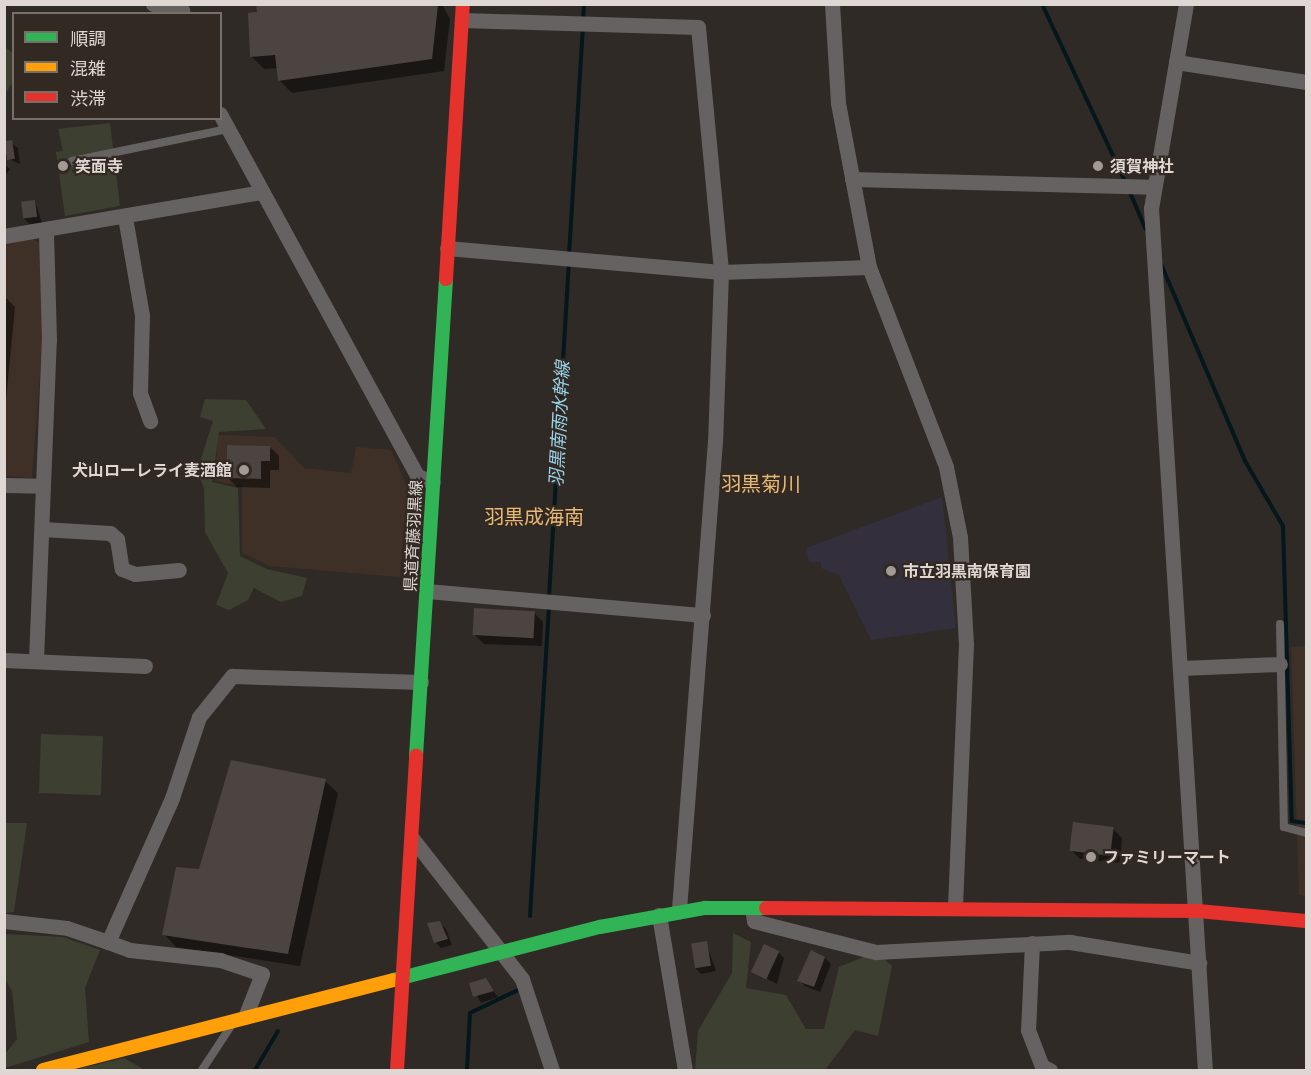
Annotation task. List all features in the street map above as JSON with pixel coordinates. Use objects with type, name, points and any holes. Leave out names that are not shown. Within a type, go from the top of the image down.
[{"type":"street","points":[[153,4],[182,9]]},
{"type":"street","name":"県道斉藤羽黒線","points":[[397,1071],[463,4]]},
{"type":"street","points":[[832,4],[838,103],[869,267],[946,467],[960,537],[966,644],[955,908]]},
{"type":"street","points":[[1186,4],[1152,187],[1198,911],[1205,1071]]},
{"type":"street","points":[[462,20],[583,28],[698,27],[721,272],[703,615],[679,912]]},
{"type":"street","points":[[1176,62],[1306,82]]},
{"type":"street","points":[[222,118],[417,476],[433,482]]},
{"type":"street","points":[[852,179],[1152,187]]},
{"type":"street","points":[[4,236],[46,232],[262,192]]},
{"type":"street","points":[[125,217],[142,315],[140,393],[150,421]]},
{"type":"street","points":[[36,660],[44,486],[46,232]]},
{"type":"street","points":[[447,248],[568,262],[721,272],[869,267]]},
{"type":"street","points":[[4,485],[44,486]]},
{"type":"street","points":[[42,529],[110,532],[117,539],[122,569],[135,574],[179,570]]},
{"type":"street","points":[[426,591],[703,615]]},
{"type":"street","points":[[4,660],[145,666]]},
{"type":"street","points":[[1181,668],[1280,664]]},
{"type":"street","points":[[108,942],[172,798],[198,717],[232,676],[421,682]]},
{"type":"street","points":[[412,838],[501,952],[529,992],[552,1071]]},
{"type":"street","points":[[752,908],[754,921],[876,952],[1070,942],[1199,963]]},
{"type":"street","points":[[43,1071],[403,976],[679,912],[752,908],[1198,911],[1306,921]]},
{"type":"street","points":[[659,915],[685,1071]]},
{"type":"street","points":[[4,921],[67,928],[130,950],[220,960],[262,974],[240,1019]]},
{"type":"street","points":[[1032,943],[1028,1030],[1042,1066],[1050,1071]]},
{"type":"lane","points":[[72,160],[228,129]]},
{"type":"lane","points":[[1280,624],[1284,827],[1306,833]]},
{"type":"lane","points":[[202,1071],[240,1019]]},
{"type":"shaded area","points":[[31,238],[41,244],[43,336],[32,478],[5,476],[5,241]]},
{"type":"shaded area","points":[[218,435],[275,437],[304,468],[351,473],[356,447],[391,450],[407,486],[400,577],[270,566],[242,553],[242,486],[215,481]]},
{"type":"shaded area","name":"市立羽黒南保育園","points":[[942,497],[956,628],[871,640],[839,575],[821,568],[821,562],[809,562],[806,548]]},
{"type":"shaded area","points":[[1306,646],[1306,896],[1299,895],[1291,647]]},
{"type":"green space","points":[[5,47],[12,52],[12,84],[5,94]]},
{"type":"green space","points":[[110,123],[120,206],[65,216],[56,152],[63,151],[58,129]]},
{"type":"green space","points":[[205,399],[246,400],[266,429],[219,432],[212,482],[238,488],[240,556],[267,569],[307,578],[302,596],[281,602],[254,588],[248,600],[229,610],[216,605],[228,573],[205,532],[204,488],[197,471],[213,421],[200,417]]},
{"type":"green space","points":[[41,734],[103,736],[101,795],[39,793]]},
{"type":"green space","points":[[5,823],[27,823],[14,912],[5,913]]},
{"type":"green space","points":[[733,933],[751,942],[746,988],[786,995],[806,1029],[824,1029],[839,967],[876,952],[892,966],[878,1036],[855,1030],[825,1070],[695,1070],[698,1031],[732,973]]},
{"type":"green space","points":[[5,934],[63,937],[100,950],[85,988],[89,1042],[5,1068],[5,1054],[17,1039],[12,991],[5,979]]},
{"type":"green space","points":[[124,1058],[145,1070],[73,1070]]},
{"type":"building","points":[[256,4],[438,5],[432,59],[278,81],[275,55],[250,57],[248,13],[257,12]]},
{"type":"building","points":[[12,140],[15,159],[7,160],[4,141]]},
{"type":"building","points":[[35,200],[37,217],[23,219],[21,202]]},
{"type":"building","name":"犬山ローレライ麦酒館","points":[[227,445],[270,446],[270,461],[261,461],[261,479],[227,478]]},
{"type":"building","points":[[474,608],[535,611],[534,638],[473,635]]},
{"type":"building","points":[[231,760],[326,779],[288,954],[162,935],[176,867],[199,869]]},
{"type":"building","points":[[1073,822],[1114,827],[1110,856],[1069,851]]},
{"type":"building","points":[[440,921],[448,939],[434,943],[427,923]]},
{"type":"building","points":[[707,941],[711,966],[695,968],[691,944]]},
{"type":"building","points":[[764,944],[779,951],[766,979],[751,972]]},
{"type":"building","points":[[811,950],[825,957],[814,987],[797,981]]},
{"type":"building","points":[[486,978],[494,991],[473,997],[469,983]]},
{"type":"waterway","name":"羽黒南雨水幹線","points":[[583,19],[584,4]]},
{"type":"waterway","points":[[1042,4],[1126,183]]},
{"type":"waterway","name":"羽黒南雨水幹線","points":[[569,255],[583,26]]},
{"type":"waterway","points":[[1129,190],[1146,230]]},
{"type":"waterway","name":"羽黒南雨水幹線","points":[[549,597],[569,263]]},
{"type":"waterway","points":[[1161,264],[1245,461],[1283,526],[1292,821],[1306,823]]},
{"type":"waterway","name":"羽黒南雨水幹線","points":[[530,916],[549,604]]},
{"type":"waterway","name":"羽黒南雨水幹線","points":[[467,1070],[470,1013],[518,990]]},
{"type":"waterway","points":[[255,1070],[278,1031]]},
{"type":"traffic: fast","points":[[416,756],[446,279]]},
{"type":"traffic: fast","points":[[393,980],[600,927],[705,908],[766,908]]},
{"type":"traffic: slow","points":[[43,1070],[393,980]]},
{"type":"traffic: jam","points":[[446,279],[463,4]]},
{"type":"traffic: jam","points":[[397,1070],[416,756]]},
{"type":"traffic: jam","points":[[766,908],[1198,911],[1306,921]]},
{"type":"place","name":"笑面寺","points":[[63,166]]},
{"type":"place","name":"須賀神社","points":[[1098,166]]},
{"type":"place","name":"犬山ローレライ麦酒館","points":[[244,470]]},
{"type":"place","name":"市立羽黒南保育園","points":[[891,571]]},
{"type":"place","name":"ファミリーマート","points":[[1091,857]]},
{"type":"district","name":"羽黒菊川","points":[[761,483]]},
{"type":"district","name":"羽黒成海南","points":[[534,516]]}]
